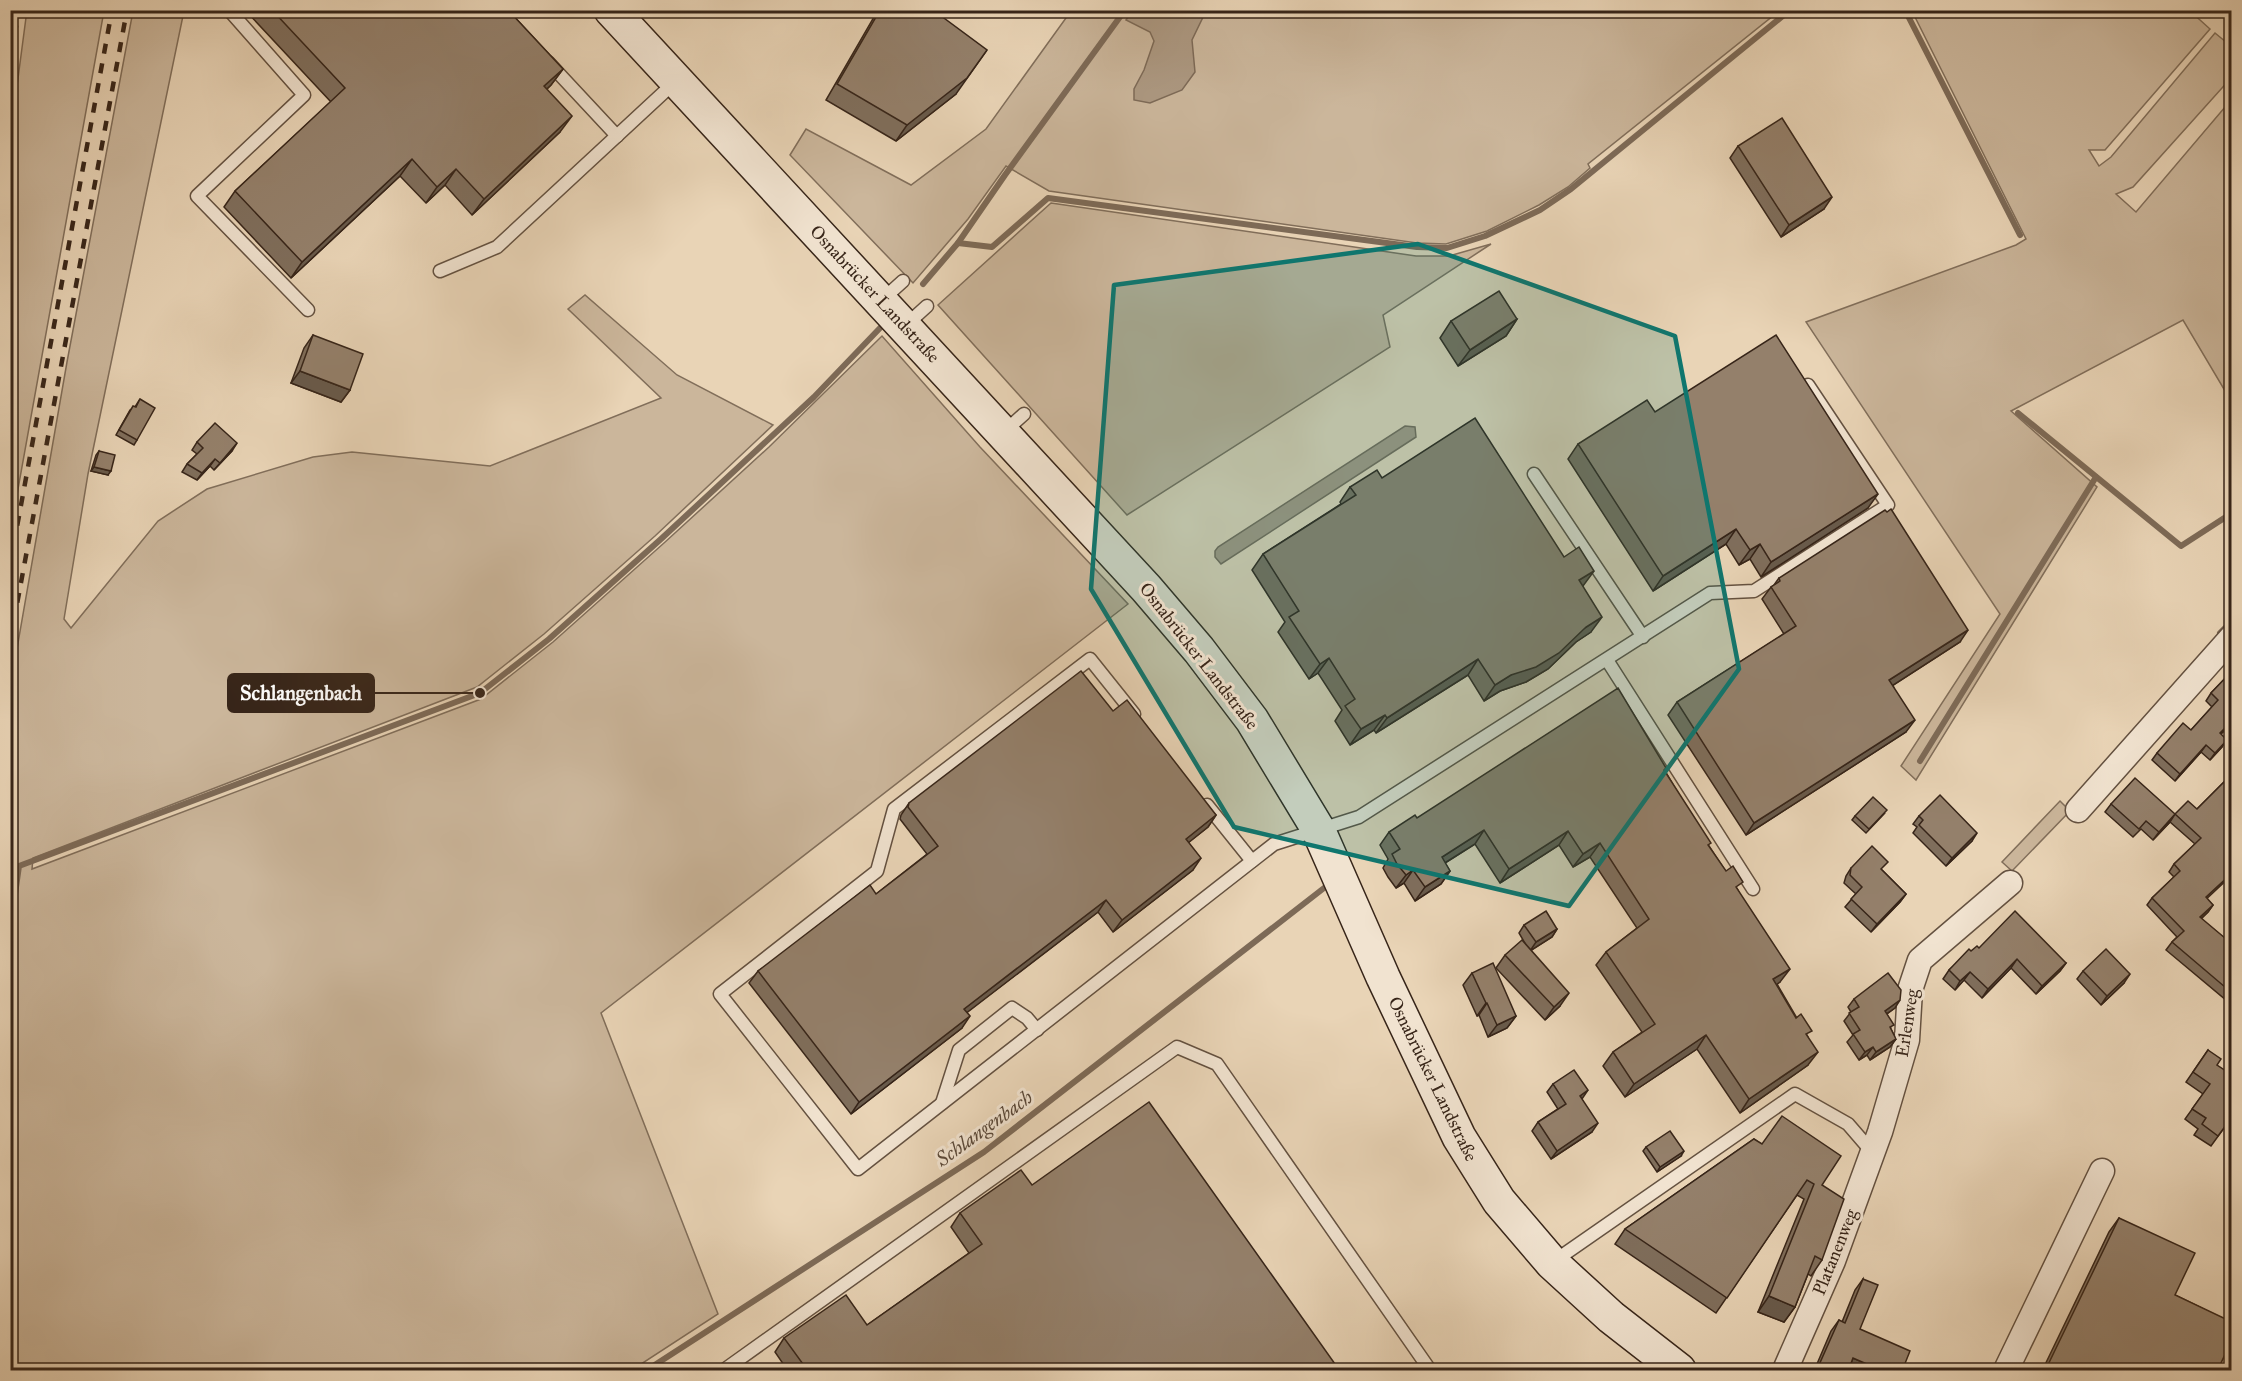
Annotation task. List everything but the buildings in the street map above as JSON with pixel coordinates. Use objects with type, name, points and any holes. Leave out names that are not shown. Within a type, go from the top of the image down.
[{"type":"street","name":"Osnabrücker Landstraße","points":[[610,10],[676,81],[916,316],[1013,423],[1199,650],[1252,720],[1318,828],[1383,977],[1459,1137],[1499,1201],[1552,1263],[1611,1317],[1679,1371]]},
{"type":"street","points":[[2078,810],[2232,636]]},
{"type":"street","name":"Erlenweg","points":[[1876,1142],[1907,1040],[1910,990],[1920,960],[2010,883]]},
{"type":"street","name":"Platanenweg","points":[[1785,1371],[1833,1261],[1876,1142]]},
{"type":"street","points":[[2006,1371],[2102,1171]]},
{"type":"lane","points":[[229,10],[304,94],[197,196],[308,310]]},
{"type":"lane","points":[[538,52],[617,135]]},
{"type":"lane","points":[[440,271],[496,247],[676,81]]},
{"type":"lane","points":[[1142,723],[1090,659],[894,809],[877,871],[720,994],[858,1169],[1274,844],[1318,828],[1359,817],[1710,593],[1754,591],[1888,505],[1798,371]]},
{"type":"lane","points":[[1534,474],[1643,637]]},
{"type":"lane","points":[[1607,660],[1753,889]]},
{"type":"lane","points":[[1201,796],[1252,861]]},
{"type":"lane","points":[[942,1103],[959,1050],[1012,1008],[1028,1018],[1037,1030]]},
{"type":"lane","points":[[724,1371],[1177,1047],[1217,1064],[1430,1371]]},
{"type":"lane","points":[[1552,1263],[1795,1094],[1876,1142]]},
{"type":"highlighted area","points":[[1418,244],[1675,336],[1739,669],[1569,906],[1234,827],[1091,589],[1114,285]]},
{"type":"shaded area","points":[[27,10],[104,11],[11,528],[10,139]]},
{"type":"shaded area","points":[[133,11],[184,11],[88,474],[64,619],[71,628],[158,521],[207,489],[313,457],[352,452],[490,466],[661,398],[568,309],[585,295],[677,375],[773,425],[655,536],[544,634],[477,687],[33,858],[32,869],[481,699],[553,642],[664,543],[769,447],[882,336],[980,447],[1128,604],[601,1013],[718,1314],[632,1370],[11,1370],[11,683],[67,362]]},
{"type":"shaded area","points":[[1071,11],[1779,11],[1588,164],[1590,168],[1568,187],[1539,205],[1487,231],[1446,244],[1417,243],[1049,191],[1006,166],[968,219],[913,283],[790,155],[806,129],[911,185],[986,129]]},
{"type":"shaded area","points":[[1132,11],[1206,11],[1192,40],[1195,72],[1182,90],[1150,103],[1134,100],[1134,89],[1144,70],[1154,41],[1150,32],[1126,20]]},
{"type":"shaded area","points":[[1912,11],[2190,11],[2210,29],[2105,150],[2089,150],[2099,166],[2111,157],[2215,33],[2232,47],[2231,78],[2133,187],[2116,194],[2136,212],[2231,100],[2231,401],[2183,320],[2011,411],[2097,487],[1916,780],[1901,766],[2000,614],[1806,322],[2016,245],[2026,239]]},
{"type":"shaded area","points":[[1051,203],[1416,256],[1449,256],[1491,244],[1383,315],[1390,347],[1127,515],[938,305]]},
{"type":"shaded area","points":[[1405,426],[1415,427],[1416,437],[1221,564],[1215,557],[1218,547]]},
{"type":"shaded area","points":[[2060,801],[2070,811],[2012,871],[2002,862]]},
{"type":"waterway","points":[[923,284],[958,243],[1125,10]]},
{"type":"waterway","points":[[958,243],[992,247],[1048,198],[1417,247],[1447,248],[1485,236],[1540,210],[1571,189],[1790,10]]},
{"type":"waterway","points":[[1905,10],[2020,235]]},
{"type":"waterway","name":"Schlangenbach","points":[[10,929],[19,866],[480,693],[549,639],[661,539],[814,397],[880,328]]},
{"type":"waterway","points":[[2018,413],[2181,546],[2232,513]]},
{"type":"waterway","points":[[1920,761],[2096,477]]},
{"type":"waterway","points":[[2220,633],[2232,621]]},
{"type":"waterway","name":"Schlangenbach","points":[[647,1370],[984,1152],[1324,888]]},
{"type":"railway","points":[[10,75],[18,10]]},
{"type":"railway","points":[[10,565],[112,10]]},
{"type":"railway","points":[[10,642],[127,10]]},
{"type":"place","name":"Schlangenbach","points":[[480,693]]}]
